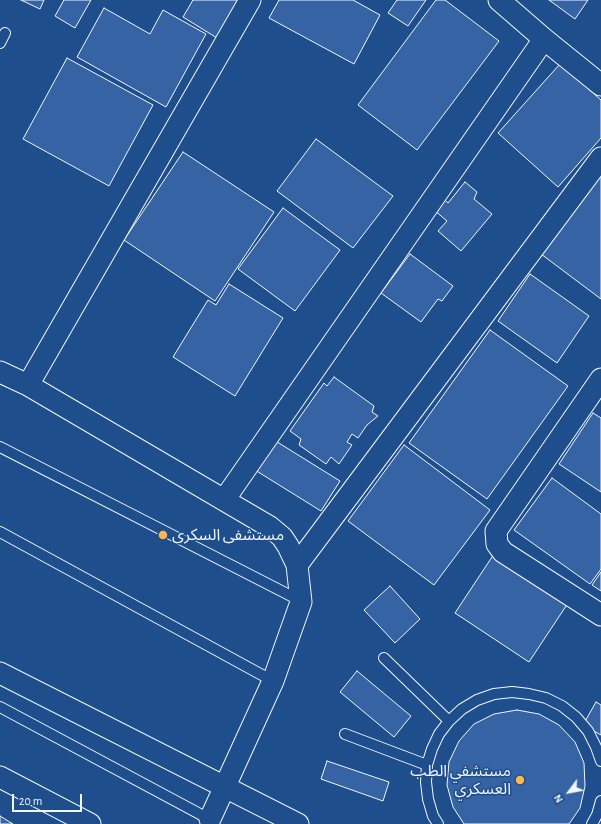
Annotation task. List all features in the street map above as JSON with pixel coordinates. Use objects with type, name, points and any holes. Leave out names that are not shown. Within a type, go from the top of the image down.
[{"type":"street","points":[[28,385],[250,0]]},
{"type":"street","points":[[499,0],[601,85]]},
{"type":"street","points":[[224,500],[544,39]]},
{"type":"street","points":[[297,565],[601,158]]},
{"type":"street","points":[[0,372],[28,385],[270,527],[282,537],[288,546],[297,565],[302,602],[273,681],[226,786],[214,822]]},
{"type":"street","points":[[601,379],[496,531],[497,544],[509,556],[601,615]]},
{"type":"street","points":[[0,673],[226,786],[298,824]]},
{"type":"street","points":[[0,777],[59,817],[90,824]]},
{"type":"lane","points":[[0,43],[5,33]]},
{"type":"lane","points":[[0,447],[302,602]]},
{"type":"lane","points":[[0,532],[273,681]]},
{"type":"lane","points":[[384,658],[449,721]]},
{"type":"lane","points":[[438,824],[433,816],[428,799],[426,782],[427,765],[432,749],[439,734],[449,721],[462,709],[478,700],[494,694],[512,692],[546,698],[562,706],[588,731],[596,746],[601,761]]},
{"type":"lane","points":[[0,707],[214,822]]},
{"type":"lane","points":[[345,734],[427,765]]},
{"type":"lane","points":[[592,824],[597,815],[601,801]]},
{"type":"building","points":[[21,0],[44,0],[40,9]]},
{"type":"building","points":[[64,0],[91,0],[75,28],[55,16]]},
{"type":"building","points":[[193,0],[239,0],[217,38],[183,17]]},
{"type":"building","points":[[279,0],[353,0],[380,15],[354,64],[269,18]]},
{"type":"building","points":[[397,0],[426,0],[408,26],[388,13]]},
{"type":"building","points":[[436,0],[445,0],[499,41],[417,150],[358,105]]},
{"type":"building","points":[[549,0],[588,0],[575,19]]},
{"type":"building","points":[[104,8],[150,34],[163,10],[206,34],[166,107],[77,57]]},
{"type":"building","points":[[67,58],[153,105],[109,186],[23,139]]},
{"type":"building","points":[[560,64],[601,100],[601,138],[558,187],[498,133]]},
{"type":"building","points":[[316,139],[393,196],[353,248],[277,191]]},
{"type":"building","points":[[183,152],[274,212],[215,301],[124,240]]},
{"type":"building","points":[[601,174],[601,299],[541,254]]},
{"type":"building","points":[[465,182],[477,192],[474,199],[492,214],[461,251],[438,231],[447,221],[434,210],[444,199],[448,203]]},
{"type":"building","points":[[283,208],[340,250],[295,311],[238,269]]},
{"type":"building","points":[[410,254],[453,286],[442,301],[438,299],[421,322],[381,293]]},
{"type":"building","points":[[530,274],[589,316],[557,363],[498,321]]},
{"type":"building","points":[[229,284],[283,318],[235,396],[173,357],[208,300],[216,305]]},
{"type":"building","points":[[490,330],[568,386],[487,499],[409,443]]},
{"type":"building","points":[[334,377],[374,406],[372,412],[378,416],[367,425],[358,438],[352,434],[347,442],[352,445],[339,464],[331,457],[326,464],[299,445],[301,439],[290,431],[324,383],[327,386]]},
{"type":"building","points":[[593,413],[601,418],[601,492],[559,464]]},
{"type":"building","points":[[274,440],[340,481],[321,511],[255,470]]},
{"type":"building","points":[[404,445],[490,510],[434,585],[348,521]]},
{"type":"building","points":[[552,478],[601,514],[601,569],[590,584],[514,530]]},
{"type":"building","points":[[494,554],[568,603],[529,662],[455,613]]},
{"type":"building","points":[[601,572],[601,591],[592,585]]},
{"type":"building","points":[[390,586],[420,619],[395,643],[364,610]]},
{"type":"building","points":[[357,671],[411,716],[394,737],[340,692]]},
{"type":"building","points":[[596,702],[601,705],[601,735],[583,725]]},
{"type":"building","points":[[517,710],[539,714],[559,725],[575,742],[584,763],[585,786],[580,808],[569,824],[464,824],[453,807],[447,785],[449,762],[459,741],[474,724],[494,714]]},
{"type":"building","points":[[327,761],[389,782],[383,801],[321,779]]},
{"type":"building","points":[[0,816],[13,824],[0,824]]},
{"type":"place","name":"مستشفى السكرى","points":[[163,535]]},
{"type":"place","name":"مستشفي الطب العسكري","points":[[520,780]]}]
